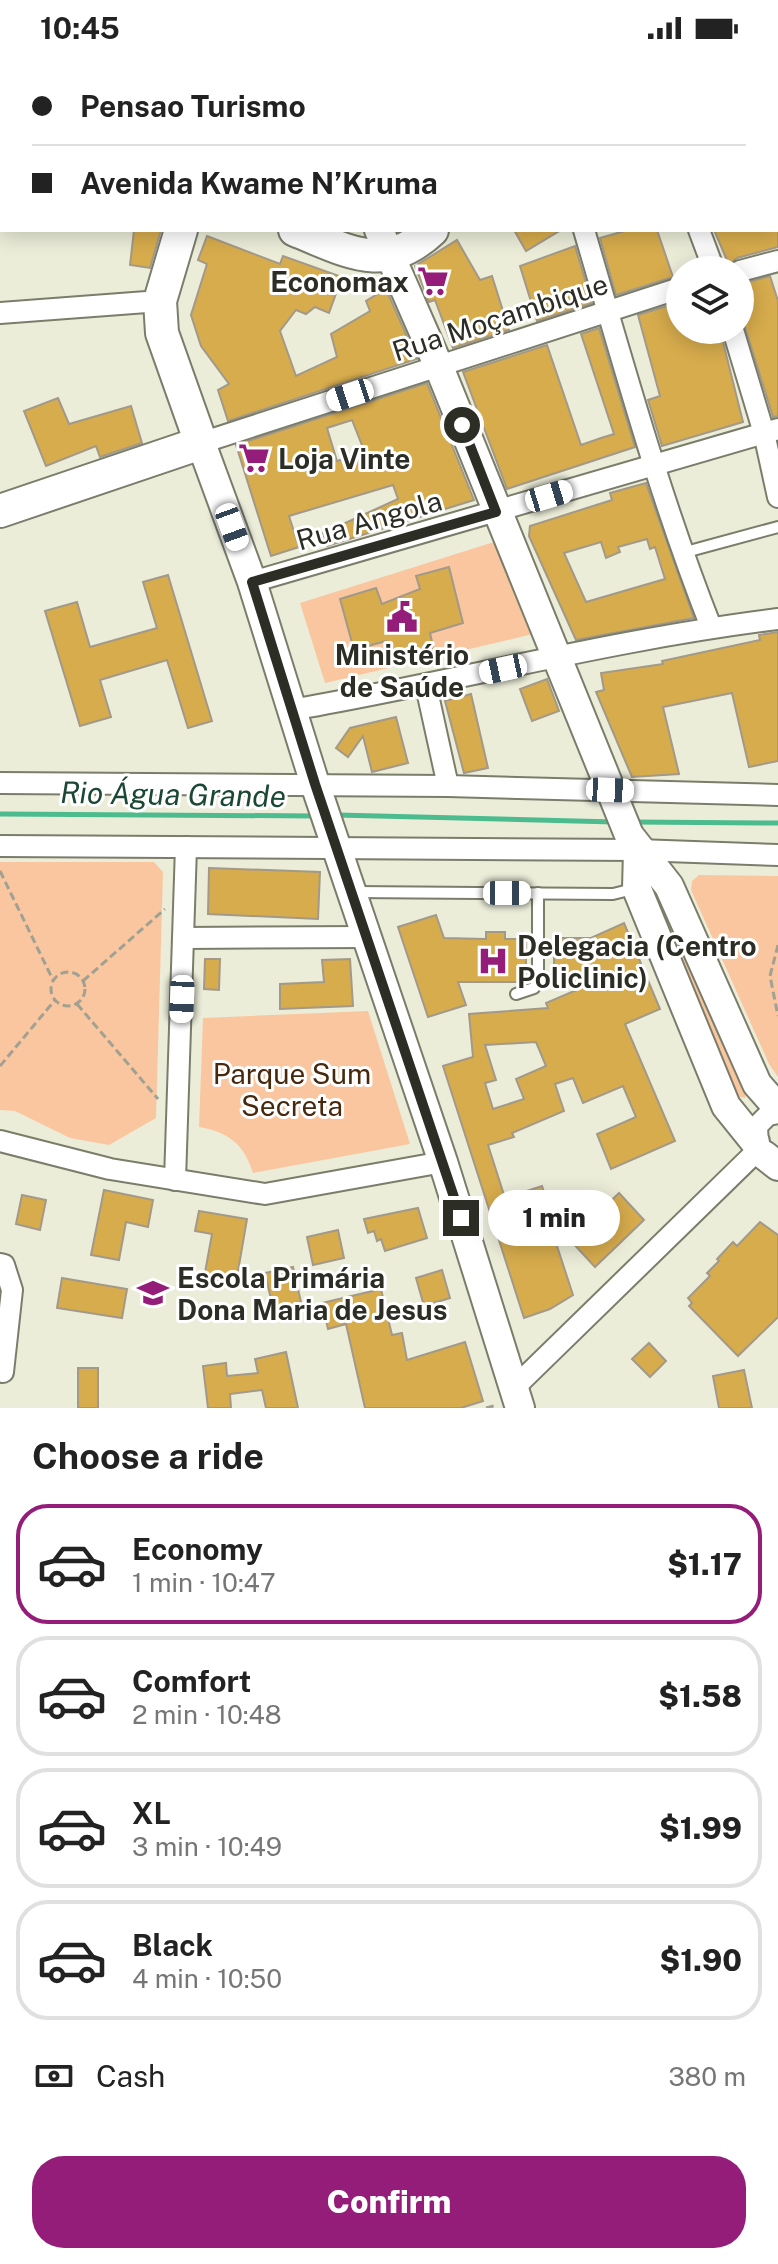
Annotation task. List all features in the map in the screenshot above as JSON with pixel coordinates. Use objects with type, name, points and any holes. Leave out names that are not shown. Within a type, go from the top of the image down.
[{"type":"main road","points":[[0,511],[201,443],[162,333],[160,301],[180,232]]},
{"type":"main road","points":[[300,232],[348,252],[386,243],[414,247],[430,232]]},
{"type":"street","points":[[585,232],[653,464],[682,553],[711,627]]},
{"type":"street","points":[[700,232],[709,256]]},
{"type":"street","points":[[386,243],[613,797],[634,843],[669,886],[757,1084],[778,1110],[761,1119],[767,1154]]},
{"type":"street","points":[[754,267],[778,261]]},
{"type":"street","name":"Rua Moçambique","points":[[201,443],[666,292]]},
{"type":"street","points":[[0,313],[160,301]]},
{"type":"street","points":[[738,344],[771,431],[778,497]]},
{"type":"street","name":"Rua Angola","points":[[252,582],[771,431]]},
{"type":"street","points":[[201,443],[252,582],[325,815],[443,1162],[518,1398],[767,1154]]},
{"type":"street","points":[[291,710],[426,686],[711,627],[778,619]]},
{"type":"street","points":[[426,686],[448,786]]},
{"type":"street","points":[[0,783],[778,855]]},
{"type":"street","points":[[0,846],[186,847],[448,786],[613,797],[778,795]]},
{"type":"street","points":[[634,843],[637,889],[726,1106],[767,1154]]},
{"type":"street","points":[[175,1180],[186,847]]},
{"type":"street","points":[[184,938],[367,937]]},
{"type":"street","points":[[0,1141],[110,1169],[279,1194],[443,1162]]},
{"type":"street","points":[[0,1264],[4,1265],[12,1290],[3,1372]]},
{"type":"lane","points":[[682,553],[778,527]]},
{"type":"lane","points":[[352,892],[613,894],[637,889]]},
{"type":"lane","points":[[516,994],[534,988],[538,982],[538,893]]},
{"type":"path","points":[[0,871],[53,980],[51,995],[61,1006],[77,1004],[85,997],[83,981],[76,972],[62,972],[53,980]]},
{"type":"path","points":[[83,981],[186,891]]},
{"type":"path","points":[[778,945],[770,976],[778,1016]]},
{"type":"path","points":[[0,1066],[55,1000]]},
{"type":"path","points":[[77,1004],[177,1121]]},
{"type":"green space","points":[[494,542],[533,634],[325,683],[300,603]]},
{"type":"green space","points":[[0,862],[154,862],[163,872],[156,1118],[109,1145],[70,1138],[15,1111],[0,1110]]},
{"type":"green space","points":[[699,875],[778,876],[778,1077],[769,1064],[691,890],[692,881]]},
{"type":"green space","points":[[655,888],[747,1092],[745,1098],[737,1096],[652,889]]},
{"type":"green space","name":"Parque Sum Secreta","points":[[368,1011],[410,1144],[253,1173],[245,1154],[234,1141],[218,1132],[199,1127],[203,1018]]},
{"type":"building","points":[[134,232],[160,232],[150,268],[130,265]]},
{"type":"building","points":[[515,232],[558,232],[526,251]]},
{"type":"building","points":[[621,232],[658,232],[666,256],[666,279],[616,295],[600,238]]},
{"type":"building","points":[[715,232],[778,232],[778,247],[744,256],[725,256]]},
{"type":"building","points":[[207,236],[280,264],[283,256],[342,277],[329,313],[315,307],[306,314],[296,310],[280,331],[296,376],[337,357],[331,334],[370,311],[366,301],[386,289],[417,359],[228,421],[218,390],[229,384],[201,346],[191,315],[207,264],[198,260]]},
{"type":"building","points":[[457,240],[480,280],[492,276],[509,330],[453,348],[435,300],[429,302],[415,266]]},
{"type":"building","points":[[575,246],[592,303],[537,321],[520,266]]},
{"type":"building","points":[[770,276],[778,301],[778,416],[773,417],[750,344],[754,344],[754,280]]},
{"type":"building","points":[[666,306],[666,344],[724,344],[743,422],[662,446],[648,400],[660,396],[638,315]]},
{"type":"building","points":[[599,328],[635,447],[507,489],[463,372],[547,345],[581,445],[614,434],[581,334]]},
{"type":"building","points":[[427,383],[474,500],[327,546],[323,533],[398,499],[393,485],[289,516],[299,547],[271,556],[236,445]],"holes":[[[352,420],[365,453],[337,461],[327,428]]]},
{"type":"building","points":[[58,398],[69,424],[131,406],[142,443],[100,457],[96,446],[46,466],[24,411]]},
{"type":"building","points":[[646,483],[694,618],[576,640],[529,536],[530,526],[612,500],[610,493]],"holes":[[[647,539],[650,549],[655,547],[665,579],[586,602],[564,553],[601,542],[606,558],[620,552],[618,547]]]},
{"type":"building","name":"Ministério de Saúde","points":[[449,567],[463,623],[430,633],[434,650],[392,660],[386,641],[354,650],[340,599],[376,588],[382,604],[420,589],[416,576]]},
{"type":"building","points":[[168,575],[212,721],[188,728],[167,660],[100,680],[111,717],[80,726],[45,611],[77,602],[90,647],[157,628],[143,582]]},
{"type":"building","points":[[778,632],[778,761],[749,767],[732,693],[663,707],[679,774],[632,777],[596,692],[604,690],[601,673],[663,664],[662,661],[760,640],[759,635]]},
{"type":"building","points":[[547,679],[559,711],[532,721],[520,689]]},
{"type":"building","points":[[471,694],[488,768],[464,773],[445,701]]},
{"type":"building","points":[[396,717],[408,763],[372,772],[363,736],[348,757],[336,748],[350,728]]},
{"type":"building","points":[[209,868],[320,872],[318,919],[208,914]]},
{"type":"building","points":[[436,915],[444,938],[486,939],[486,932],[505,932],[505,939],[526,939],[526,982],[458,982],[466,1005],[428,1017],[398,927]]},
{"type":"building","points":[[624,923],[660,1009],[625,1024],[675,1141],[611,1169],[597,1134],[636,1117],[623,1086],[583,1103],[573,1078],[555,1084],[564,1111],[512,1133],[514,1137],[488,1145],[505,1198],[542,1186],[547,1201],[543,1203],[573,1295],[550,1309],[524,1318],[443,1066],[473,1057],[469,1014],[548,1008],[546,1003],[593,983],[559,983],[554,970],[554,938],[591,938]],"holes":[[[536,1042],[546,1066],[516,1079],[524,1099],[493,1109],[485,1083],[496,1080],[485,1045]]]},
{"type":"building","points":[[205,959],[220,959],[219,990],[204,989]]},
{"type":"building","points":[[350,959],[353,1006],[280,1009],[280,984],[324,982],[322,960]]},
{"type":"building","points":[[104,1190],[153,1200],[148,1227],[126,1222],[119,1260],[91,1255]]},
{"type":"building","points":[[619,1193],[644,1220],[595,1267],[570,1240]]},
{"type":"building","points":[[22,1195],[46,1200],[40,1230],[16,1224]]},
{"type":"building","points":[[418,1208],[427,1238],[385,1251],[374,1231],[368,1233],[364,1219]]},
{"type":"building","points":[[199,1211],[247,1219],[236,1283],[204,1278],[212,1234],[195,1231]]},
{"type":"building","points":[[760,1222],[778,1235],[778,1317],[738,1356],[689,1306],[692,1303],[688,1298],[710,1276],[707,1273],[733,1242],[737,1246]]},
{"type":"building","points":[[338,1230],[344,1258],[313,1265],[307,1237]]},
{"type":"building","points":[[293,1267],[301,1302],[273,1308],[265,1273]]},
{"type":"building","points":[[442,1270],[450,1298],[424,1306],[416,1278]]},
{"type":"building","points":[[62,1278],[127,1289],[122,1318],[57,1308]]},
{"type":"building","points":[[381,1289],[392,1335],[402,1333],[407,1360],[465,1342],[483,1401],[461,1408],[365,1408],[346,1324],[328,1329],[322,1303]]},
{"type":"building","points":[[649,1343],[666,1361],[650,1377],[632,1359]]},
{"type":"building","points":[[286,1352],[298,1408],[266,1408],[262,1390],[230,1394],[231,1408],[208,1408],[203,1366],[226,1363],[227,1376],[258,1373],[255,1359]]},
{"type":"building","points":[[78,1368],[98,1368],[98,1408],[78,1408]]},
{"type":"building","points":[[744,1370],[752,1408],[719,1408],[713,1376]]},
{"type":"waterway","name":"Rio Água Grande","points":[[0,814],[315,816]]},
{"type":"waterway","name":"Rio Água Grande","points":[[337,815],[615,822]]},
{"type":"waterway","name":"Rio Água Grande","points":[[633,822],[778,823]]},
{"type":"place","name":"Economax","points":[[433,281]]},
{"type":"place","name":"Loja Vinte","points":[[254,458]]},
{"type":"place","name":"Ministério de Saúde","points":[[402,617]]},
{"type":"place","name":"Delegacia (Centro Policlinic)","points":[[493,961]]},
{"type":"place","name":"Escola Primária Dona Maria de Jesus","points":[[153,1293]]},
{"type":"route","points":[[461,1218],[315,784],[252,582],[496,512],[462,425]]}]
